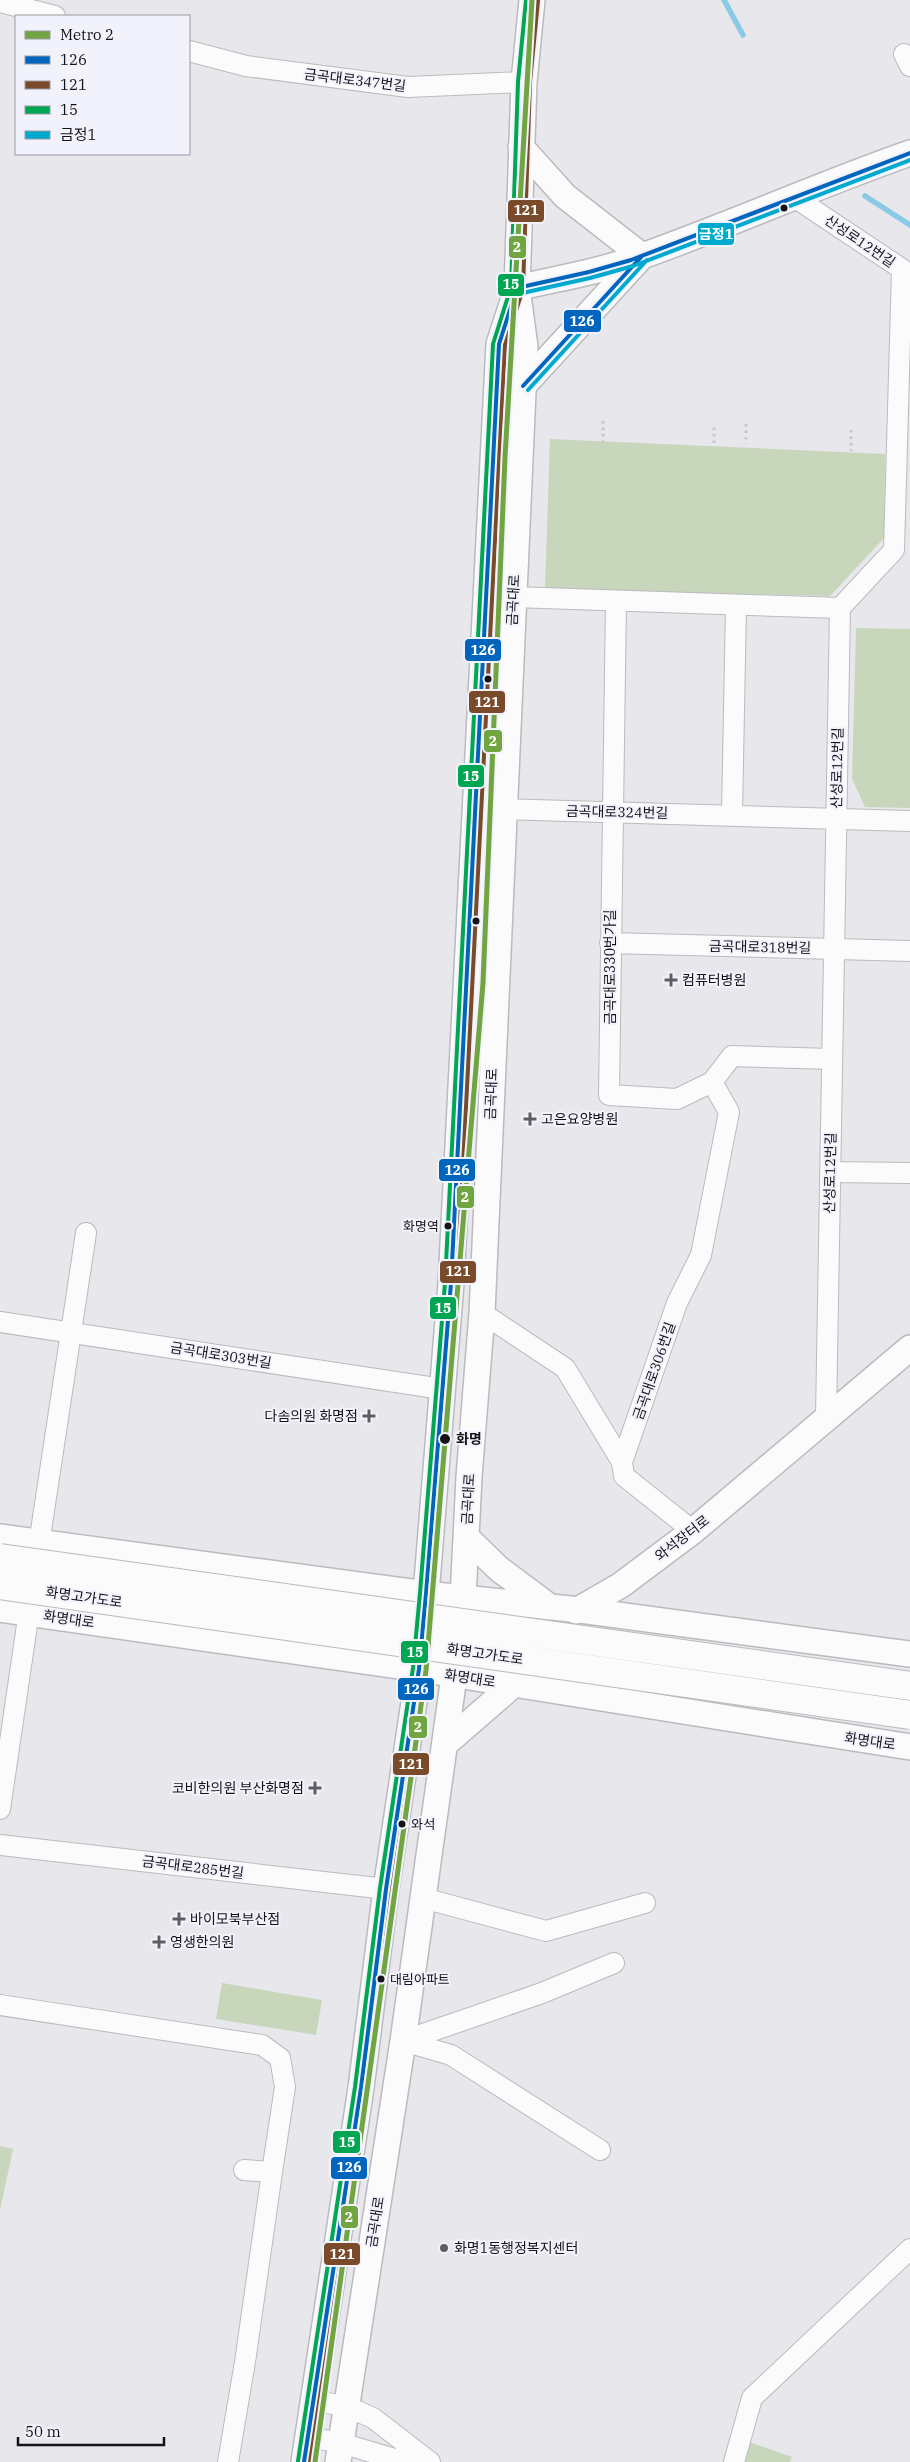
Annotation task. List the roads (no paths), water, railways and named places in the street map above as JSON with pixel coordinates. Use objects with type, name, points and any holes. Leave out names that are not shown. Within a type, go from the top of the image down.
[{"type":"highway","name":"화명고가도로","points":[[0,1558],[910,1686]]},
{"type":"highway","name":"화명고가도로","points":[[0,1585],[910,1715]]},
{"type":"main road","name":"금곡대로","points":[[339,2452],[404,2040],[456,1665],[463,1598],[482,1313],[502,809],[525,347],[517,288],[524,82],[532,0]]},
{"type":"main road","points":[[521,147],[565,196],[642,256]]},
{"type":"main road","points":[[517,288],[642,256],[794,197],[825,183],[910,153]]},
{"type":"main road","points":[[523,386],[642,256]]},
{"type":"main road","name":"금곡대로","points":[[304,2462],[361,2088],[386,1889],[419,1670],[452,1263],[499,344],[517,288]]},
{"type":"main road","name":"와석장터로","points":[[456,1665],[580,1610],[621,1585],[693,1531],[910,1348]]},
{"type":"main road","points":[[0,1537],[426,1594],[580,1610],[910,1654]]},
{"type":"main road","points":[[466,1537],[499,1569],[550,1607]]},
{"type":"main road","name":"화명대로","points":[[0,1609],[419,1670],[456,1665],[513,1685],[910,1747]]},
{"type":"main road","points":[[445,1744],[513,1685]]},
{"type":"street","points":[[0,2],[51,15]]},
{"type":"street","name":"금곡대로347번길","points":[[190,51],[246,66],[408,87],[524,82]]},
{"type":"street","name":"산성로12번길","points":[[794,197],[902,270],[905,361],[903,473],[894,550],[840,608],[826,1417]]},
{"type":"street","points":[[888,557],[910,557]]},
{"type":"street","points":[[513,597],[840,608]]},
{"type":"street","name":"금곡대로330번가길","points":[[616,601],[609,1095],[677,1099],[712,1082],[732,1056],[832,1059]]},
{"type":"street","points":[[732,814],[736,605]]},
{"type":"street","name":"금곡대로324번길","points":[[502,809],[732,814],[910,821]]},
{"type":"street","name":"금곡대로318번길","points":[[610,943],[910,951]]},
{"type":"street","name":"금곡대로306번길","points":[[622,1462],[677,1303],[701,1255],[729,1112],[712,1082]]},
{"type":"street","points":[[831,1172],[910,1173]]},
{"type":"street","points":[[0,1809],[86,1233]]},
{"type":"street","points":[[482,1313],[565,1368],[622,1462],[624,1476],[693,1531]]},
{"type":"street","name":"금곡대로303번길","points":[[0,1322],[442,1389]]},
{"type":"street","name":"금곡대로285번길","points":[[0,1845],[386,1889]]},
{"type":"street","points":[[423,1898],[546,1931],[645,1903]]},
{"type":"street","points":[[404,2040],[542,1993],[614,1963]]},
{"type":"street","points":[[0,2005],[262,2045],[280,2058],[285,2087],[245,2362],[228,2462]]},
{"type":"street","points":[[404,2040],[451,2055],[547,2118],[600,2150]]},
{"type":"street","points":[[244,2170],[272,2172]]},
{"type":"street","points":[[734,2462],[752,2398],[910,2249]]},
{"type":"street","points":[[314,2401],[346,2406],[373,2418],[430,2462]]},
{"type":"street","points":[[308,2437],[339,2452],[405,2462]]},
{"type":"waterway","points":[[724,0],[743,35]]},
{"type":"waterway","points":[[865,196],[910,225]]},
{"type":"metro line","name":"2","points":[[315,2462],[426,1670],[483,983],[505,457],[532,0]]},
{"type":"place","name":"컴퓨터병원","points":[[671,980]]},
{"type":"place","name":"고은요양병원","points":[[530,1119]]},
{"type":"place","name":"화명역","points":[[448,1226]]},
{"type":"place","name":"다솜의원 화명점","points":[[369,1416]]},
{"type":"place","name":"화명","points":[[445,1439]]},
{"type":"place","name":"코비한의원 부산화명점","points":[[315,1788]]},
{"type":"place","name":"와석","points":[[402,1824]]},
{"type":"place","name":"바이모북부산점","points":[[179,1919]]},
{"type":"place","name":"영생한의원","points":[[159,1942]]},
{"type":"place","name":"대림아파트","points":[[381,1979]]},
{"type":"place","name":"화명1동행정복지센터","points":[[444,2248]]}]
